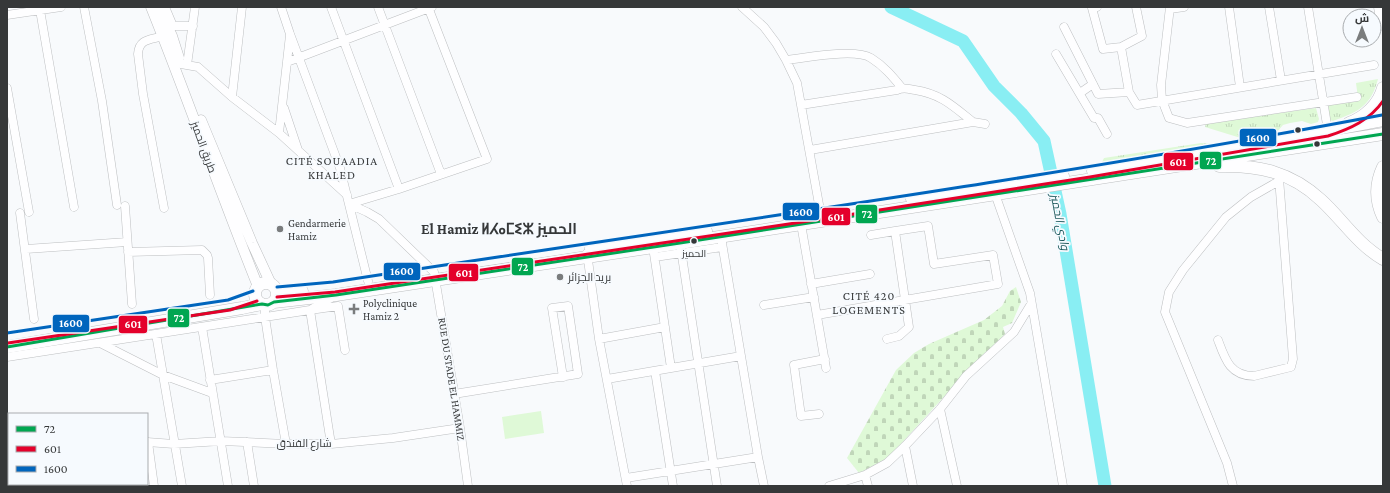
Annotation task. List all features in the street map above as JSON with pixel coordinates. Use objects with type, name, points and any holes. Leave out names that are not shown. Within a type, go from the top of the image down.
[{"type":"highway","points":[[1380,7],[1383,24]]},
{"type":"highway","points":[[1328,131],[1357,120],[1372,108],[1381,95],[1383,88]]},
{"type":"highway","points":[[7,347],[242,308],[268,292],[336,295],[435,275],[1094,175],[1383,120]]},
{"type":"highway","points":[[1094,175],[1176,166],[1383,134]]},
{"type":"highway","points":[[1176,166],[1241,166],[1269,170],[1279,178],[1296,180],[1321,200],[1358,239],[1383,259]]},
{"type":"highway","points":[[1383,167],[1377,187],[1378,204],[1383,217]]},
{"type":"highway","points":[[586,252],[654,252],[721,242],[801,224],[821,217]]},
{"type":"highway","points":[[7,338],[229,305],[268,292],[327,288],[368,281],[435,275]]},
{"type":"main road","name":"طريق الحميز","points":[[151,7],[168,29],[181,80],[208,157],[268,292]]},
{"type":"main road","name":"طريق الحميز","points":[[158,7],[184,64],[192,98],[252,242],[268,292]]},
{"type":"street","points":[[7,15],[61,7]]},
{"type":"street","points":[[84,7],[127,242],[132,304]]},
{"type":"street","points":[[166,7],[168,29]]},
{"type":"street","points":[[195,7],[193,26],[184,64],[198,67],[232,98],[279,133],[347,195]]},
{"type":"street","points":[[232,98],[242,7]]},
{"type":"street","points":[[281,7],[338,163],[368,281]]},
{"type":"street","points":[[331,7],[399,189]]},
{"type":"street","points":[[378,7],[441,174]]},
{"type":"street","points":[[286,62],[430,7],[487,159],[399,189],[349,204]]},
{"type":"street","points":[[742,7],[764,27],[776,43],[797,83],[821,217]]},
{"type":"street","points":[[1097,7],[1092,8],[1103,49],[1121,47],[1142,36],[1136,7]]},
{"type":"street","points":[[1184,7],[1170,8],[1161,85],[1162,100],[1169,118],[1188,123],[1357,97]]},
{"type":"street","points":[[1229,7],[1240,87]]},
{"type":"street","points":[[1269,7],[1281,80]]},
{"type":"street","points":[[1308,7],[1328,131]]},
{"type":"street","points":[[40,10],[74,207]]},
{"type":"street","points":[[164,208],[143,94],[138,48],[145,41],[168,29],[193,26]]},
{"type":"street","points":[[1064,27],[1098,94],[1129,92]]},
{"type":"street","points":[[279,133],[290,34]]},
{"type":"street","points":[[1121,47],[1129,92],[1137,105],[1374,65]]},
{"type":"street","points":[[786,60],[852,53],[870,57],[882,66],[902,88]]},
{"type":"street","points":[[1056,54],[1094,118],[1098,118],[1107,134]]},
{"type":"street","points":[[1080,93],[1093,84]]},
{"type":"street","points":[[7,88],[30,212]]},
{"type":"street","points":[[801,105],[902,88],[925,91],[944,99],[973,122]]},
{"type":"street","points":[[283,105],[298,151]]},
{"type":"street","points":[[810,150],[973,122],[985,124]]},
{"type":"street","points":[[1218,340],[1226,361],[1241,374],[1254,376],[1291,367],[1292,359],[1289,298],[1279,178],[1251,197],[1226,217],[1183,270],[1169,292],[1165,312],[1227,463],[1233,486]]},
{"type":"street","points":[[994,191],[1030,293],[1063,486]]},
{"type":"street","points":[[349,204],[379,219],[435,275]]},
{"type":"street","points":[[20,213],[26,249],[34,319]]},
{"type":"street","points":[[801,224],[826,363],[794,365],[802,416],[819,414]]},
{"type":"street","points":[[817,315],[998,284],[993,255],[934,264],[928,226],[871,235]]},
{"type":"street","points":[[886,339],[899,336],[909,328],[895,231]]},
{"type":"street","points":[[26,249],[127,242]]},
{"type":"street","points":[[721,242],[764,486]]},
{"type":"street","points":[[680,248],[717,486]]},
{"type":"street","points":[[128,252],[202,250],[207,254],[208,258],[210,295]]},
{"type":"street","points":[[586,252],[599,339],[626,482],[670,472],[758,457]]},
{"type":"street","points":[[654,252],[671,368]]},
{"type":"street","points":[[812,284],[870,274]]},
{"type":"street","name":"RUE DU STADE EL HAMMIZ","points":[[435,275],[468,486]]},
{"type":"street","points":[[268,292],[265,317],[286,444]]},
{"type":"street","points":[[310,310],[336,295]]},
{"type":"street","points":[[764,305],[814,297]]},
{"type":"street","points":[[829,486],[865,474],[887,463],[940,408],[966,376],[1014,332],[1031,304]]},
{"type":"street","points":[[7,357],[338,306],[345,350]]},
{"type":"street","points":[[454,394],[563,377],[578,374],[568,306],[552,308],[563,377]]},
{"type":"street","points":[[310,310],[331,444]]},
{"type":"street","points":[[202,327],[228,486]]},
{"type":"street","points":[[599,339],[665,327]]},
{"type":"street","points":[[156,334],[182,486]]},
{"type":"street","points":[[100,343],[163,375],[212,393]]},
{"type":"street","points":[[606,379],[740,356]]},
{"type":"street","points":[[210,380],[273,370]]},
{"type":"street","points":[[655,371],[673,486]]},
{"type":"street","points":[[940,408],[957,486]]},
{"type":"street","name":"شارع الفندق","points":[[148,442],[174,444],[221,441],[286,444],[331,444],[393,438],[460,428]]},
{"type":"street","points":[[247,442],[254,486]]},
{"type":"street","points":[[905,446],[913,486]]},
{"type":"street","points":[[148,448],[154,486]]},
{"type":"street","points":[[865,474],[868,486]]},
{"type":"green space","points":[[1378,79],[1372,96],[1362,107],[1342,118],[1333,121],[1329,120],[1327,105],[1358,98],[1356,83]]},
{"type":"green space","points":[[1316,108],[1319,119],[1318,122],[1311,124],[1302,121],[1290,123],[1283,125],[1276,133],[1244,139],[1205,127],[1206,123]]},
{"type":"green space","points":[[1201,143],[1215,144],[1101,164],[1104,158]]},
{"type":"green space","points":[[1016,287],[1021,302],[1012,323],[1003,327],[1005,334],[963,376],[888,458],[859,473],[847,458],[896,370],[914,353],[929,344],[984,320],[1002,306],[1010,291]]},
{"type":"green space","points":[[541,411],[544,433],[505,439],[502,417]]},
{"type":"waterway","name":"وادي الحميز","points":[[891,7],[963,41],[994,86],[1021,113],[1044,141],[1060,214],[1105,486]]},
{"type":"transit line","name":"601","points":[[277,297],[335,292],[822,219],[1090,177],[1328,136],[1366,119],[1383,101]]},
{"type":"transit line","name":"1600","points":[[277,287],[333,282],[989,183],[1251,139],[1382,115]]},
{"type":"transit line","name":"72","points":[[7,347],[262,304],[268,305],[274,302],[336,295],[680,243],[1383,134]]},
{"type":"transit line","name":"1600","points":[[7,333],[228,300],[253,291]]},
{"type":"transit line","name":"601","points":[[8,343],[230,310],[257,301]]},
{"type":"place","name":"Gendarmerie Hamiz","points":[[280,229]]},
{"type":"place","name":"الحميز","points":[[694,241]]},
{"type":"place","name":"بريد الجزائر","points":[[560,277]]},
{"type":"place","name":"Polyclinique Hamiz 2","points":[[354,309]]},
{"type":"district","name":"CITÉ SOUAADIA KHALED","points":[[332,168]]},
{"type":"district","name":"El Hamiz ⵍⵃⴰⵎⵉⵣ الحميز","points":[[499,229]]},
{"type":"district","name":"CITÉ 420 LOGEMENTS","points":[[869,303]]}]
